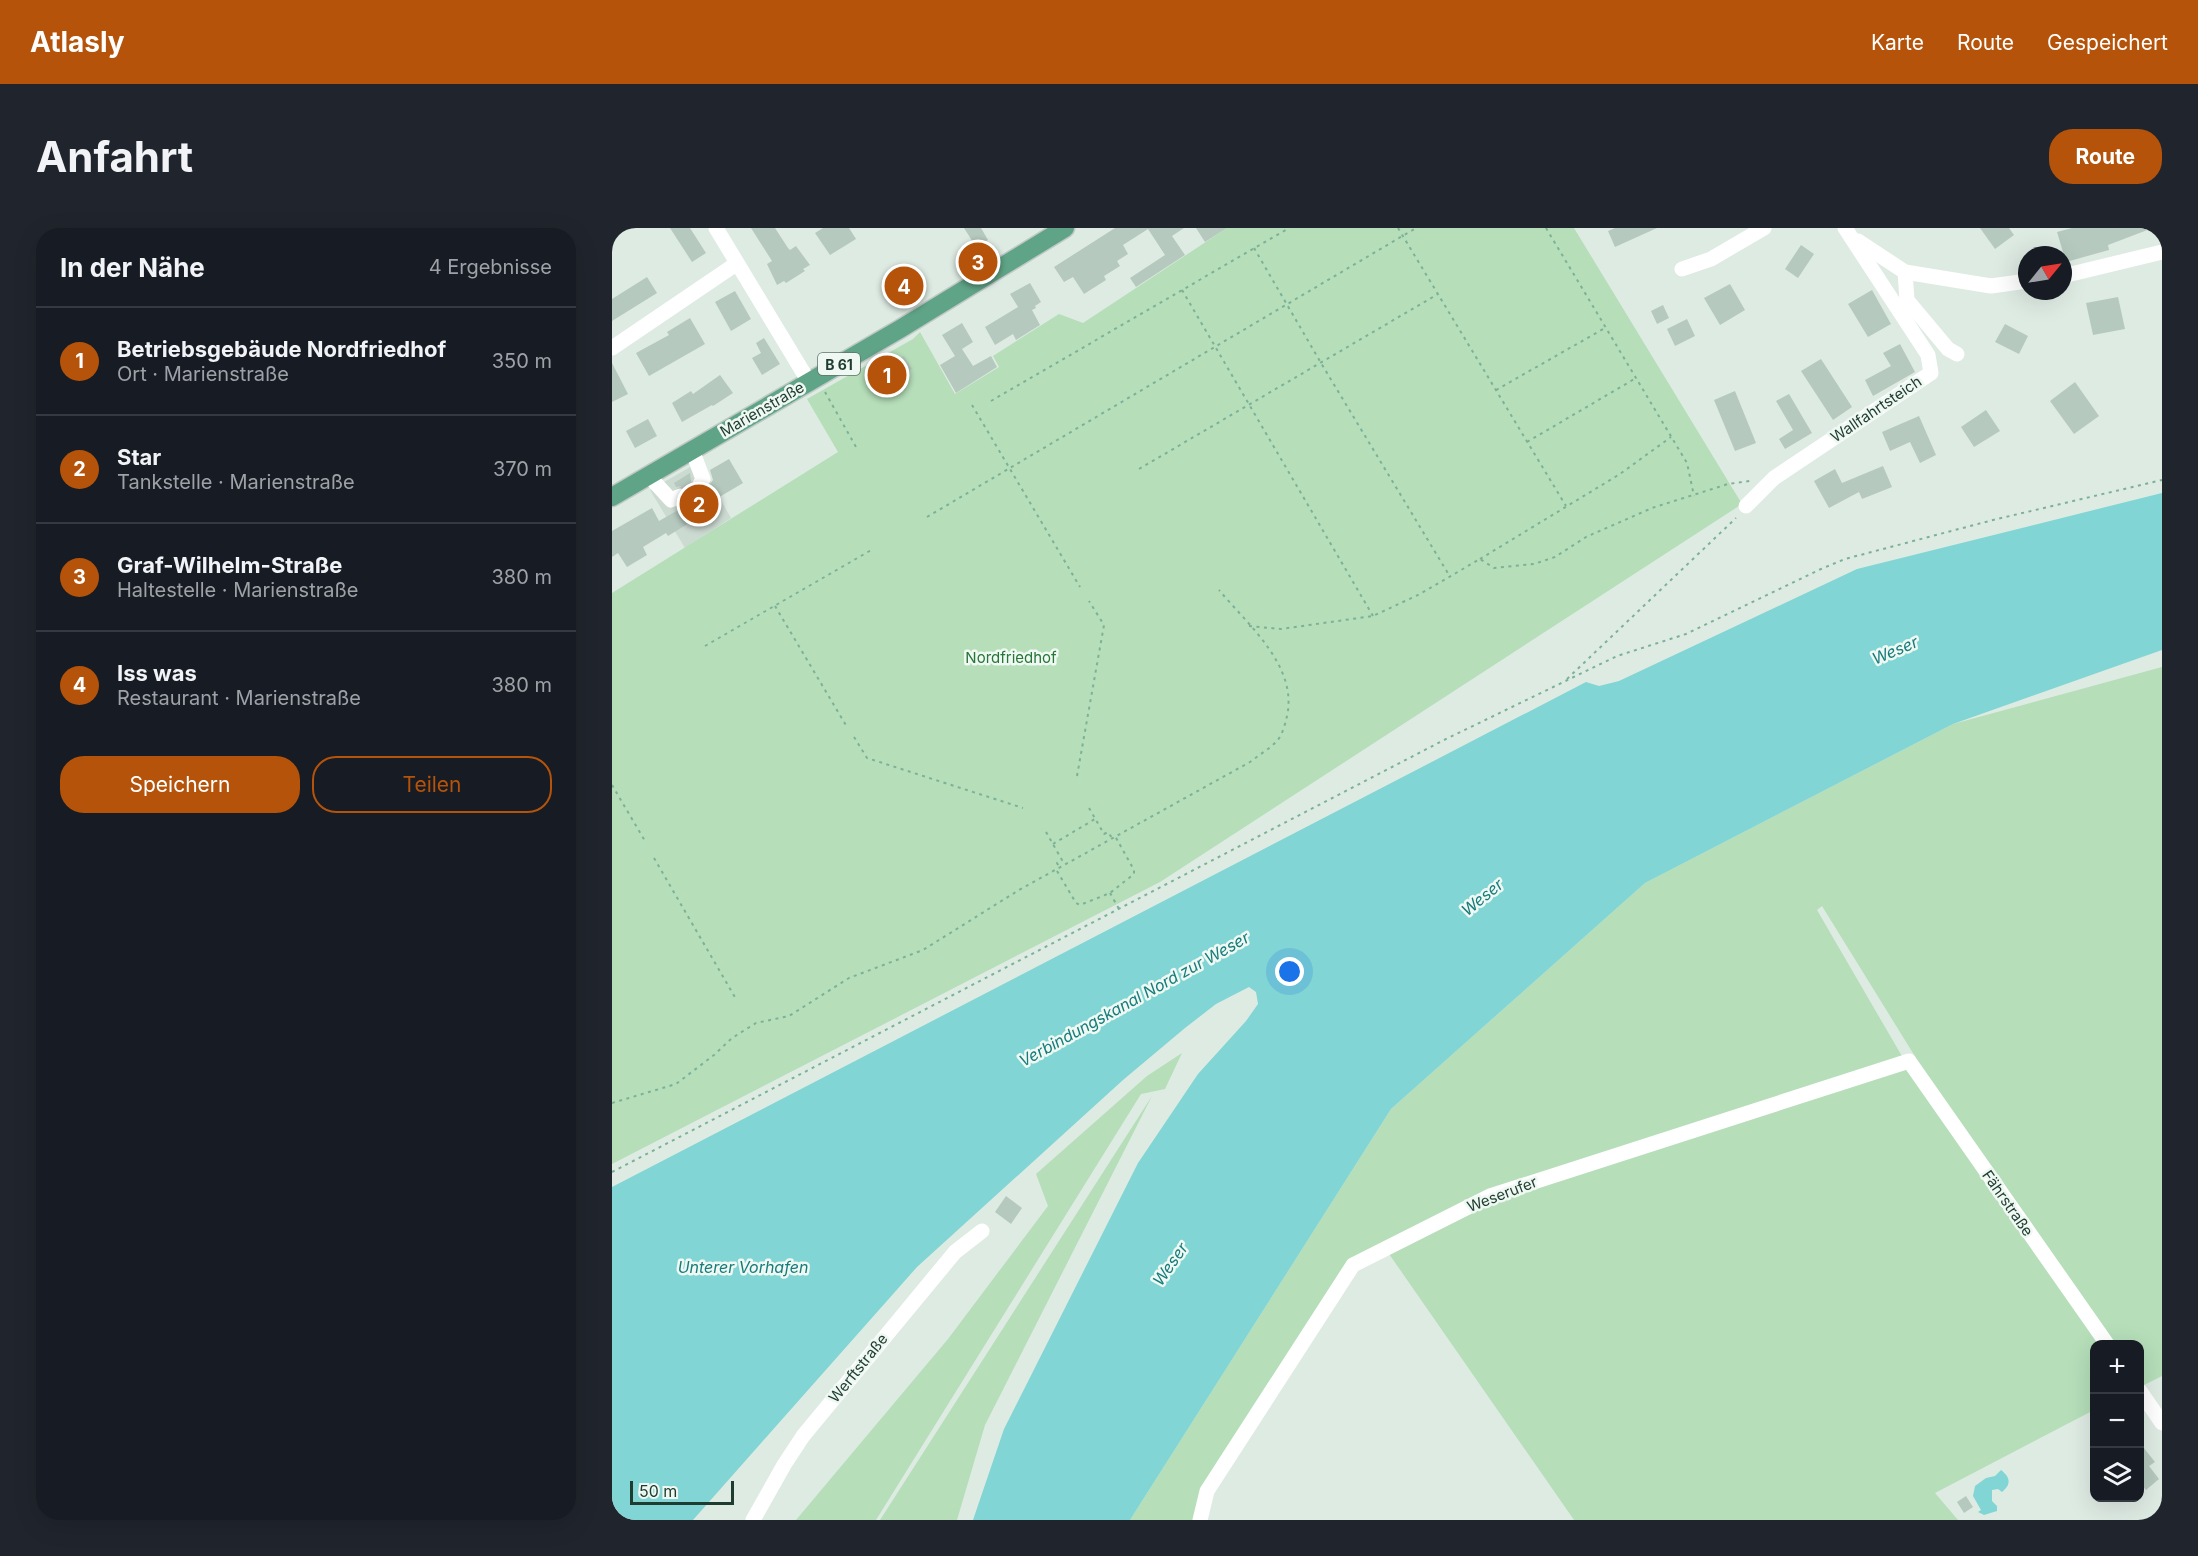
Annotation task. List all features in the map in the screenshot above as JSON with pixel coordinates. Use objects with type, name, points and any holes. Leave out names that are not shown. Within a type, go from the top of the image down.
[{"type":"main road","name":"Marienstraße","points":[[612,497],[666,487],[692,450],[815,384],[1065,228]]},
{"type":"street","points":[[716,228],[736,264],[815,384]]},
{"type":"street","points":[[1682,269],[1711,259],[1764,228]]},
{"type":"street","points":[[1849,232],[1905,273],[1991,286],[2018,282]]},
{"type":"street","name":"Wallfahrtsteich","points":[[1746,506],[1774,478],[1931,373],[1928,355],[1849,232]]},
{"type":"street","points":[[2072,274],[2162,252]]},
{"type":"street","points":[[612,348],[736,264]]},
{"type":"street","points":[[1905,273],[1907,300],[1948,349],[1957,354]]},
{"type":"street","points":[[692,450],[698,476]]},
{"type":"street","name":"Fährstraße","points":[[1909,1061],[2104,1340]]},
{"type":"street","name":"Weserufer","points":[[1200,1520],[1207,1491],[1353,1265],[1490,1196],[1909,1061]]},
{"type":"street","name":"Werftstraße","points":[[753,1520],[803,1436],[955,1252],[982,1231]]},
{"type":"street","points":[[2141,1394],[2162,1423]]},
{"type":"path","points":[[991,401],[1289,228]]},
{"type":"path","points":[[1398,228],[1566,506]]},
{"type":"path","points":[[927,517],[1416,228]]},
{"type":"path","points":[[1546,228],[1687,463],[1694,496]]},
{"type":"path","points":[[1254,248],[1449,576]]},
{"type":"path","points":[[1182,290],[1373,616]]},
{"type":"path","points":[[1139,469],[1438,294]]},
{"type":"path","points":[[1496,390],[1605,328]]},
{"type":"path","points":[[1527,442],[1636,378]]},
{"type":"path","points":[[815,384],[856,447]]},
{"type":"path","points":[[972,405],[1080,587]]},
{"type":"path","points":[[1249,626],[1281,629],[1373,616],[1418,595],[1480,559],[1620,474],[1671,437]]},
{"type":"path","points":[[1480,559],[1494,568],[1534,564],[1555,557],[1610,525],[1652,508],[1728,484],[1774,478]]},
{"type":"path","points":[[612,1173],[1444,740],[1617,656],[1686,634],[1845,559],[1994,520],[2162,480]]},
{"type":"path","points":[[1564,682],[1733,522]]},
{"type":"path","points":[[705,646],[873,549]]},
{"type":"path","points":[[612,1103],[676,1084],[732,1038],[756,1023],[789,1016],[849,978],[923,950],[1019,890],[1250,762],[1278,741],[1289,708],[1286,681],[1278,660],[1219,590]]},
{"type":"path","points":[[1077,776],[1104,625],[1089,601]]},
{"type":"path","points":[[775,606],[847,727]]},
{"type":"path","points":[[854,737],[867,758],[1023,808]]},
{"type":"path","points":[[612,784],[645,842]]},
{"type":"path","points":[[1046,832],[1062,860],[1057,863],[1058,869],[1076,903],[1080,905],[1110,893],[1134,874],[1134,870],[1114,837],[1108,832],[1104,834],[1089,808]]},
{"type":"path","points":[[1053,844],[1095,819]]},
{"type":"path","points":[[654,858],[736,999]]},
{"type":"path","points":[[1110,893],[1119,909]]},
{"type":"shaded area","points":[[699,462],[731,518],[685,548],[650,490]]},
{"type":"green space","name":"Nordfriedhof","points":[[1227,228],[1574,228],[1742,504],[1160,882],[612,1164],[612,593],[838,452],[807,399],[913,339],[920,332],[955,394],[999,367],[993,356],[1059,314],[1083,323]]},
{"type":"green space","points":[[2162,667],[2162,1376],[2144,1385],[2144,1340],[2090,1340],[2090,1412],[1935,1493],[1958,1520],[1574,1520],[1387,1251],[1493,1200],[1916,1058],[1822,906],[1817,910],[1903,1058],[1486,1191],[1350,1260],[1196,1520],[1130,1520],[1391,1109],[1645,883],[1953,724]]},
{"type":"green space","points":[[1182,1053],[1165,1089],[1141,1094],[876,1520],[796,1520],[948,1339],[1048,1206],[1036,1174],[1147,1076]]},
{"type":"green space","points":[[1152,1096],[985,1425],[957,1520],[880,1520]]},
{"type":"water","points":[[2162,493],[2162,650],[1953,724],[1645,883],[1391,1109],[1130,1520],[973,1520],[1004,1429],[1138,1163],[1198,1074],[1246,1021],[1258,1004],[1256,992],[1249,987],[1216,1004],[1123,1080],[917,1267],[693,1520],[612,1520],[612,1187],[1586,682],[1599,686],[1619,681],[1857,569]]},
{"type":"water","points":[[2001,1470],[2008,1478],[2008,1483],[2002,1492],[1998,1489],[1992,1490],[1992,1501],[1997,1506],[1997,1511],[1984,1515],[1978,1512],[1981,1510],[1973,1496],[1975,1486],[1986,1478],[1995,1476]]},
{"type":"building","points":[[670,228],[690,228],[706,253],[692,262]]},
{"type":"building","points":[[751,228],[775,228],[788,248],[790,250],[796,246],[810,265],[786,283],[784,281],[777,285],[767,264],[772,261]]},
{"type":"building","points":[[823,228],[849,228],[856,239],[830,255],[815,233]]},
{"type":"building","points":[[964,228],[981,228],[988,240],[976,247]]},
{"type":"building","points":[[1115,228],[1184,228],[1172,236],[1185,255],[1136,287],[1130,278],[1165,255],[1148,229],[1123,245],[1128,254],[1117,261],[1120,266],[1104,276],[1106,280],[1084,294],[1073,277],[1064,282],[1054,267]]},
{"type":"building","points":[[1196,228],[1227,228],[1205,242]]},
{"type":"building","points":[[1615,228],[1657,228],[1615,247],[1608,231]]},
{"type":"building","points":[[1980,228],[2009,228],[2014,235],[1995,249]]},
{"type":"building","points":[[2072,228],[2150,228],[2108,245],[2109,250],[2072,260],[2072,246],[2061,246],[2057,232]]},
{"type":"building","points":[[1801,245],[1814,254],[1798,278],[1785,269]]},
{"type":"building","points":[[647,277],[657,293],[612,321],[612,299]]},
{"type":"building","points":[[1030,283],[1041,302],[1032,310],[1040,325],[1016,340],[1013,334],[995,345],[985,327],[1018,307],[1010,294]]},
{"type":"building","points":[[1730,284],[1745,310],[1720,325],[1704,298]]},
{"type":"building","points":[[1872,290],[1891,324],[1868,337],[1848,304]]},
{"type":"building","points":[[735,291],[751,319],[731,331],[715,302]]},
{"type":"building","points":[[2118,297],[2125,329],[2093,335],[2086,303]]},
{"type":"building","points":[[1663,305],[1669,318],[1657,324],[1651,311]]},
{"type":"building","points":[[690,318],[705,344],[649,376],[636,353],[669,335],[667,332]]},
{"type":"building","points":[[1687,319],[1695,336],[1675,346],[1667,329]]},
{"type":"building","points":[[962,323],[973,342],[962,349],[973,366],[991,356],[997,367],[956,393],[940,365],[955,356],[942,335]]},
{"type":"building","points":[[2005,324],[2028,336],[2019,354],[1995,342]]},
{"type":"building","points":[[764,338],[780,364],[762,375],[752,358],[761,353],[756,343]]},
{"type":"building","points":[[1900,344],[1915,372],[1873,396],[1865,380],[1891,366],[1883,353]]},
{"type":"building","points":[[904,356],[912,369],[900,376],[902,380],[880,393],[870,377]]},
{"type":"building","points":[[1821,359],[1852,407],[1833,420],[1801,371]]},
{"type":"building","points":[[612,363],[628,394],[612,402]]},
{"type":"building","points":[[720,375],[733,393],[682,422],[672,403],[691,391],[693,394]]},
{"type":"building","points":[[2075,382],[2099,416],[2074,434],[2050,401]]},
{"type":"building","points":[[1735,391],[1756,443],[1735,451],[1714,400]]},
{"type":"building","points":[[1789,394],[1812,433],[1785,449],[1779,439],[1793,430],[1776,401]]},
{"type":"building","points":[[1986,410],[2000,431],[1974,447],[1961,427]]},
{"type":"building","points":[[1919,416],[1936,455],[1920,463],[1910,442],[1890,451],[1882,432]]},
{"type":"building","points":[[648,419],[657,436],[635,448],[626,431]]},
{"type":"building","points":[[729,459],[743,483],[711,502],[713,506],[688,521],[689,523],[668,536],[666,533],[643,547],[647,555],[627,567],[618,553],[612,557],[612,531],[652,508],[659,521],[687,505],[690,498],[689,492],[682,486],[676,487],[674,483],[690,473],[692,489],[696,493],[704,493],[713,480],[710,470]]},
{"type":"building","points":[[1883,466],[1892,487],[1862,499],[1859,492],[1829,508],[1814,481],[1835,469],[1842,483]]},
{"type":"building","points":[[1006,1196],[1022,1208],[1011,1224],[995,1212]]},
{"type":"building","points":[[2144,1448],[2155,1462],[2149,1466],[2159,1479],[2146,1490],[2144,1488]]},
{"type":"building","points":[[1966,1496],[1973,1507],[1964,1513],[1957,1502]]},
{"type":"tunnel","points":[[680,496],[700,484]]},
{"type":"place","name":"Graf-Wilhelm-Straße","points":[[978,262]]},
{"type":"place","name":"Iss was","points":[[904,286]]},
{"type":"place","name":"Betriebsgebäude Nordfriedhof","points":[[887,375]]},
{"type":"place","name":"Star","points":[[699,504]]},
{"type":"water label","name":"Weser","points":[[1895,650]]},
{"type":"water label","name":"Weser","points":[[1482,897]]},
{"type":"water label","name":"Verbindungskanal Nord zur Weser","points":[[1134,999]]},
{"type":"water label","name":"Weser","points":[[1170,1264]]},
{"type":"water label","name":"Unterer Vorhafen","points":[[743,1267]]}]
